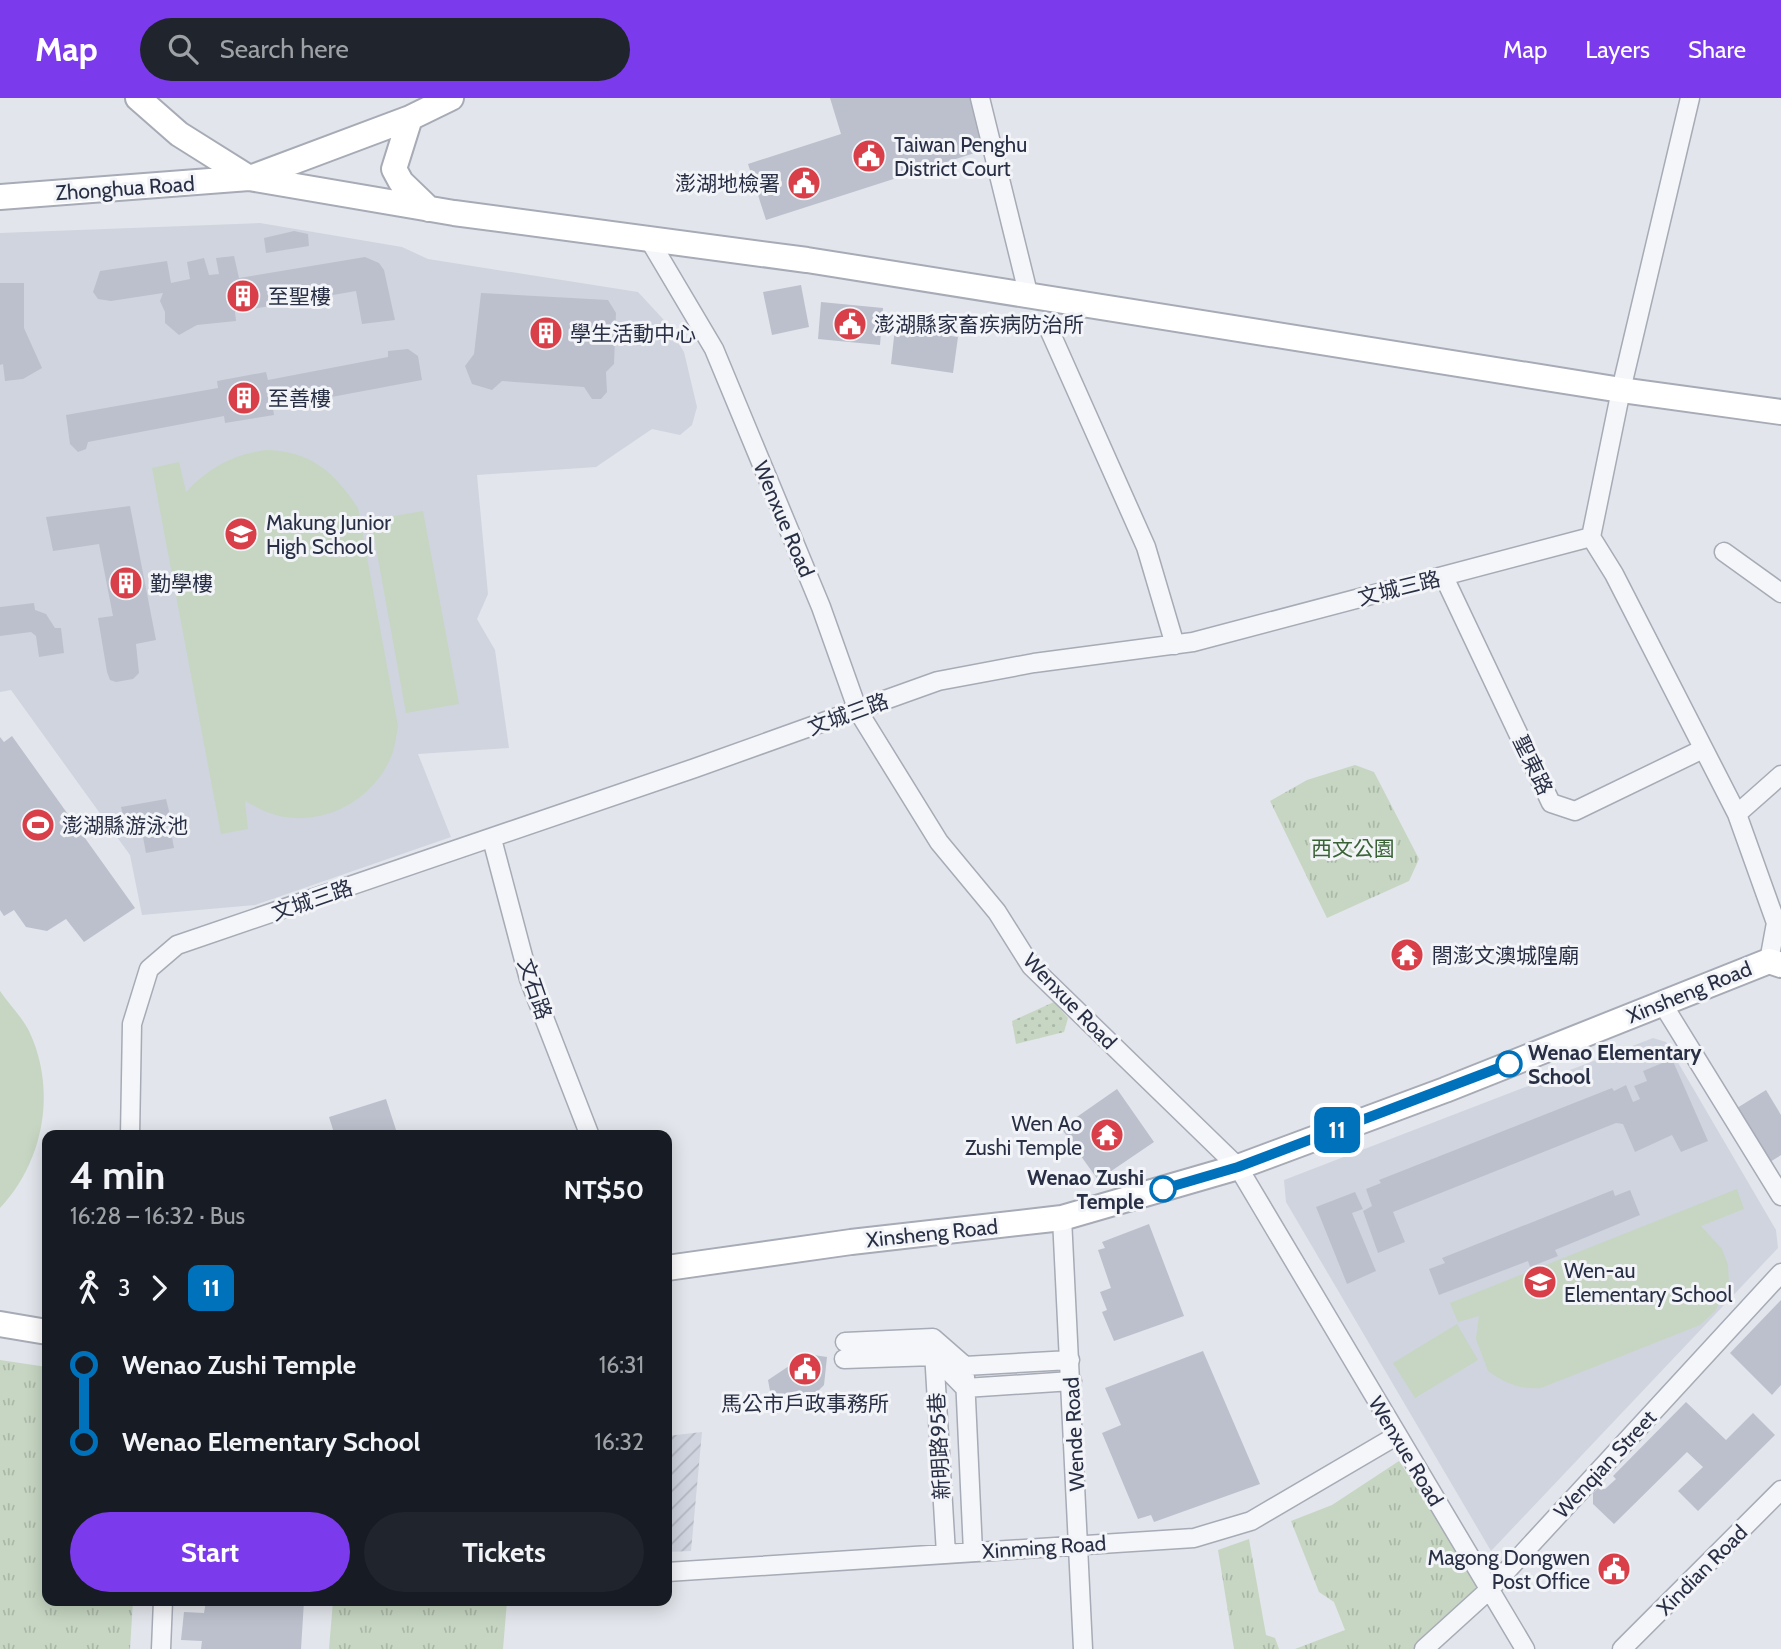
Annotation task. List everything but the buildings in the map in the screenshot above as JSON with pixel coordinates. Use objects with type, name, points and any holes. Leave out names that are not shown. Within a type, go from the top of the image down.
[{"type":"main road","points":[[138,98],[179,134],[249,178],[429,209],[647,236],[1621,390],[1781,412]]},
{"type":"main road","points":[[249,178],[410,118],[451,98]]},
{"type":"main road","points":[[410,118],[394,169],[401,182],[429,209]]},
{"type":"main road","name":"Zhonghua Road","points":[[0,197],[249,178]]},
{"type":"main road","name":"Xinsheng Road","points":[[672,1267],[851,1242],[1062,1219],[1238,1167],[1445,1090],[1777,958]]},
{"type":"main road","points":[[0,1324],[42,1331]]},
{"type":"street","points":[[980,98],[1029,297]]},
{"type":"street","points":[[1690,98],[1621,390],[1591,537],[1614,574],[1737,814],[1776,923],[1777,958]]},
{"type":"street","name":"Wenxue Road","points":[[647,236],[714,349],[821,607],[858,711],[939,842],[997,912],[1031,966],[1238,1167],[1525,1649]]},
{"type":"street","points":[[1048,327],[1146,547],[1175,645]]},
{"type":"street","name":"文城三路","points":[[130,1130],[132,1024],[149,969],[177,945],[492,839],[938,681],[1034,663],[1175,645],[1591,537]]},
{"type":"street","points":[[1724,552],[1781,593]]},
{"type":"street","name":"聖東路","points":[[1444,577],[1550,803],[1575,811],[1703,750]]},
{"type":"street","points":[[1737,814],[1781,775]]},
{"type":"street","name":"文石路","points":[[492,839],[529,979],[588,1130]]},
{"type":"street","points":[[1662,1003],[1781,1196]]},
{"type":"street","name":"Wende Road","points":[[1062,1219],[1080,1544],[1083,1649]]},
{"type":"street","name":"Wenqian Street","points":[[1424,1649],[1490,1589],[1781,1273]]},
{"type":"street","points":[[1070,1360],[965,1366],[933,1338],[845,1351],[934,1356],[965,1388],[1072,1381]]},
{"type":"street","name":"新明路95巷","points":[[933,1338],[946,1554]]},
{"type":"street","points":[[965,1366],[973,1552]]},
{"type":"street","name":"Xinming Road","points":[[672,1572],[1194,1538],[1251,1521],[1396,1436]]},
{"type":"street","name":"Xindian Road","points":[[1622,1649],[1781,1490]]},
{"type":"street","points":[[160,1649],[163,1606]]},
{"type":"shaded area","name":"Makung Junior High School","points":[[260,223],[402,247],[428,259],[638,292],[663,319],[684,352],[697,407],[692,425],[680,435],[652,429],[596,467],[477,475],[488,594],[477,619],[495,650],[509,748],[418,754],[451,837],[255,905],[142,915],[130,855],[11,690],[0,692],[0,233]]},
{"type":"shaded area","name":"Wen-au Elementary School","points":[[1653,1038],[1666,1042],[1776,1230],[1778,1248],[1491,1551],[1286,1202],[1284,1180]]},
{"type":"shaded area","points":[[702,1432],[691,1551],[672,1552],[672,1435]]},
{"type":"green space","points":[[266,450],[282,451],[309,459],[340,484],[358,508],[398,726],[392,753],[383,772],[362,796],[348,805],[333,812],[301,818],[274,815],[245,801],[248,829],[221,834],[152,468],[179,462],[186,492],[222,464],[243,455]]},
{"type":"green space","points":[[423,511],[459,704],[406,713],[371,520]]},
{"type":"green space","name":"西文公園","points":[[1355,765],[1374,772],[1419,859],[1409,881],[1327,918],[1270,801],[1307,780]]},
{"type":"green space","points":[[0,991],[29,1031],[38,1054],[44,1101],[42,1124],[27,1169],[0,1208]]},
{"type":"green space","points":[[1054,1002],[1068,1018],[1064,1032],[1016,1044],[1012,1021]]},
{"type":"green space","points":[[1737,1189],[1744,1209],[1701,1226],[1722,1249],[1728,1265],[1729,1284],[1715,1311],[1700,1325],[1541,1388],[1526,1388],[1513,1385],[1488,1371],[1476,1339],[1479,1316],[1458,1322],[1450,1303]]},
{"type":"green space","points":[[1457,1324],[1478,1360],[1415,1398],[1393,1363]]},
{"type":"green space","points":[[0,1360],[42,1366],[42,1606],[133,1606],[130,1649],[0,1649]]},
{"type":"green space","points":[[1399,1461],[1485,1588],[1415,1649],[1295,1649],[1345,1630],[1334,1602],[1319,1592],[1291,1521],[1332,1505]]},
{"type":"green space","points":[[1249,1539],[1266,1635],[1275,1638],[1279,1649],[1234,1649],[1218,1550]]},
{"type":"green space","points":[[333,1606],[507,1606],[503,1649],[329,1649]]},
{"type":"bus line","name":"11","points":[[1163,1189],[1238,1167],[1509,1064]]},
{"type":"place","name":"Taiwan Penghu District Court","points":[[869,156]]},
{"type":"place","name":"澎湖地檢署","points":[[804,183]]},
{"type":"place","name":"至聖樓","points":[[243,296]]},
{"type":"place","name":"澎湖縣家畜疾病防治所","points":[[850,324]]},
{"type":"place","name":"學生活動中心","points":[[546,333]]},
{"type":"place","name":"至善樓","points":[[244,398]]},
{"type":"place","name":"Makung Junior High School","points":[[241,534]]},
{"type":"place","name":"勤學樓","points":[[126,583]]},
{"type":"place","name":"澎湖縣游泳池","points":[[38,825]]},
{"type":"place","name":"閤澎文澳城隍廟","points":[[1407,955]]},
{"type":"place","name":"Wenao Elementary School","points":[[1509,1064]]},
{"type":"place","name":"Wen Ao Zushi Temple","points":[[1107,1135]]},
{"type":"place","name":"Wenao Zushi Temple","points":[[1163,1189]]},
{"type":"place","name":"Wen-au Elementary School","points":[[1540,1282]]},
{"type":"place","name":"馬公市戶政事務所","points":[[805,1369]]},
{"type":"place","name":"Magong Dongwen Post Office","points":[[1614,1569]]}]
